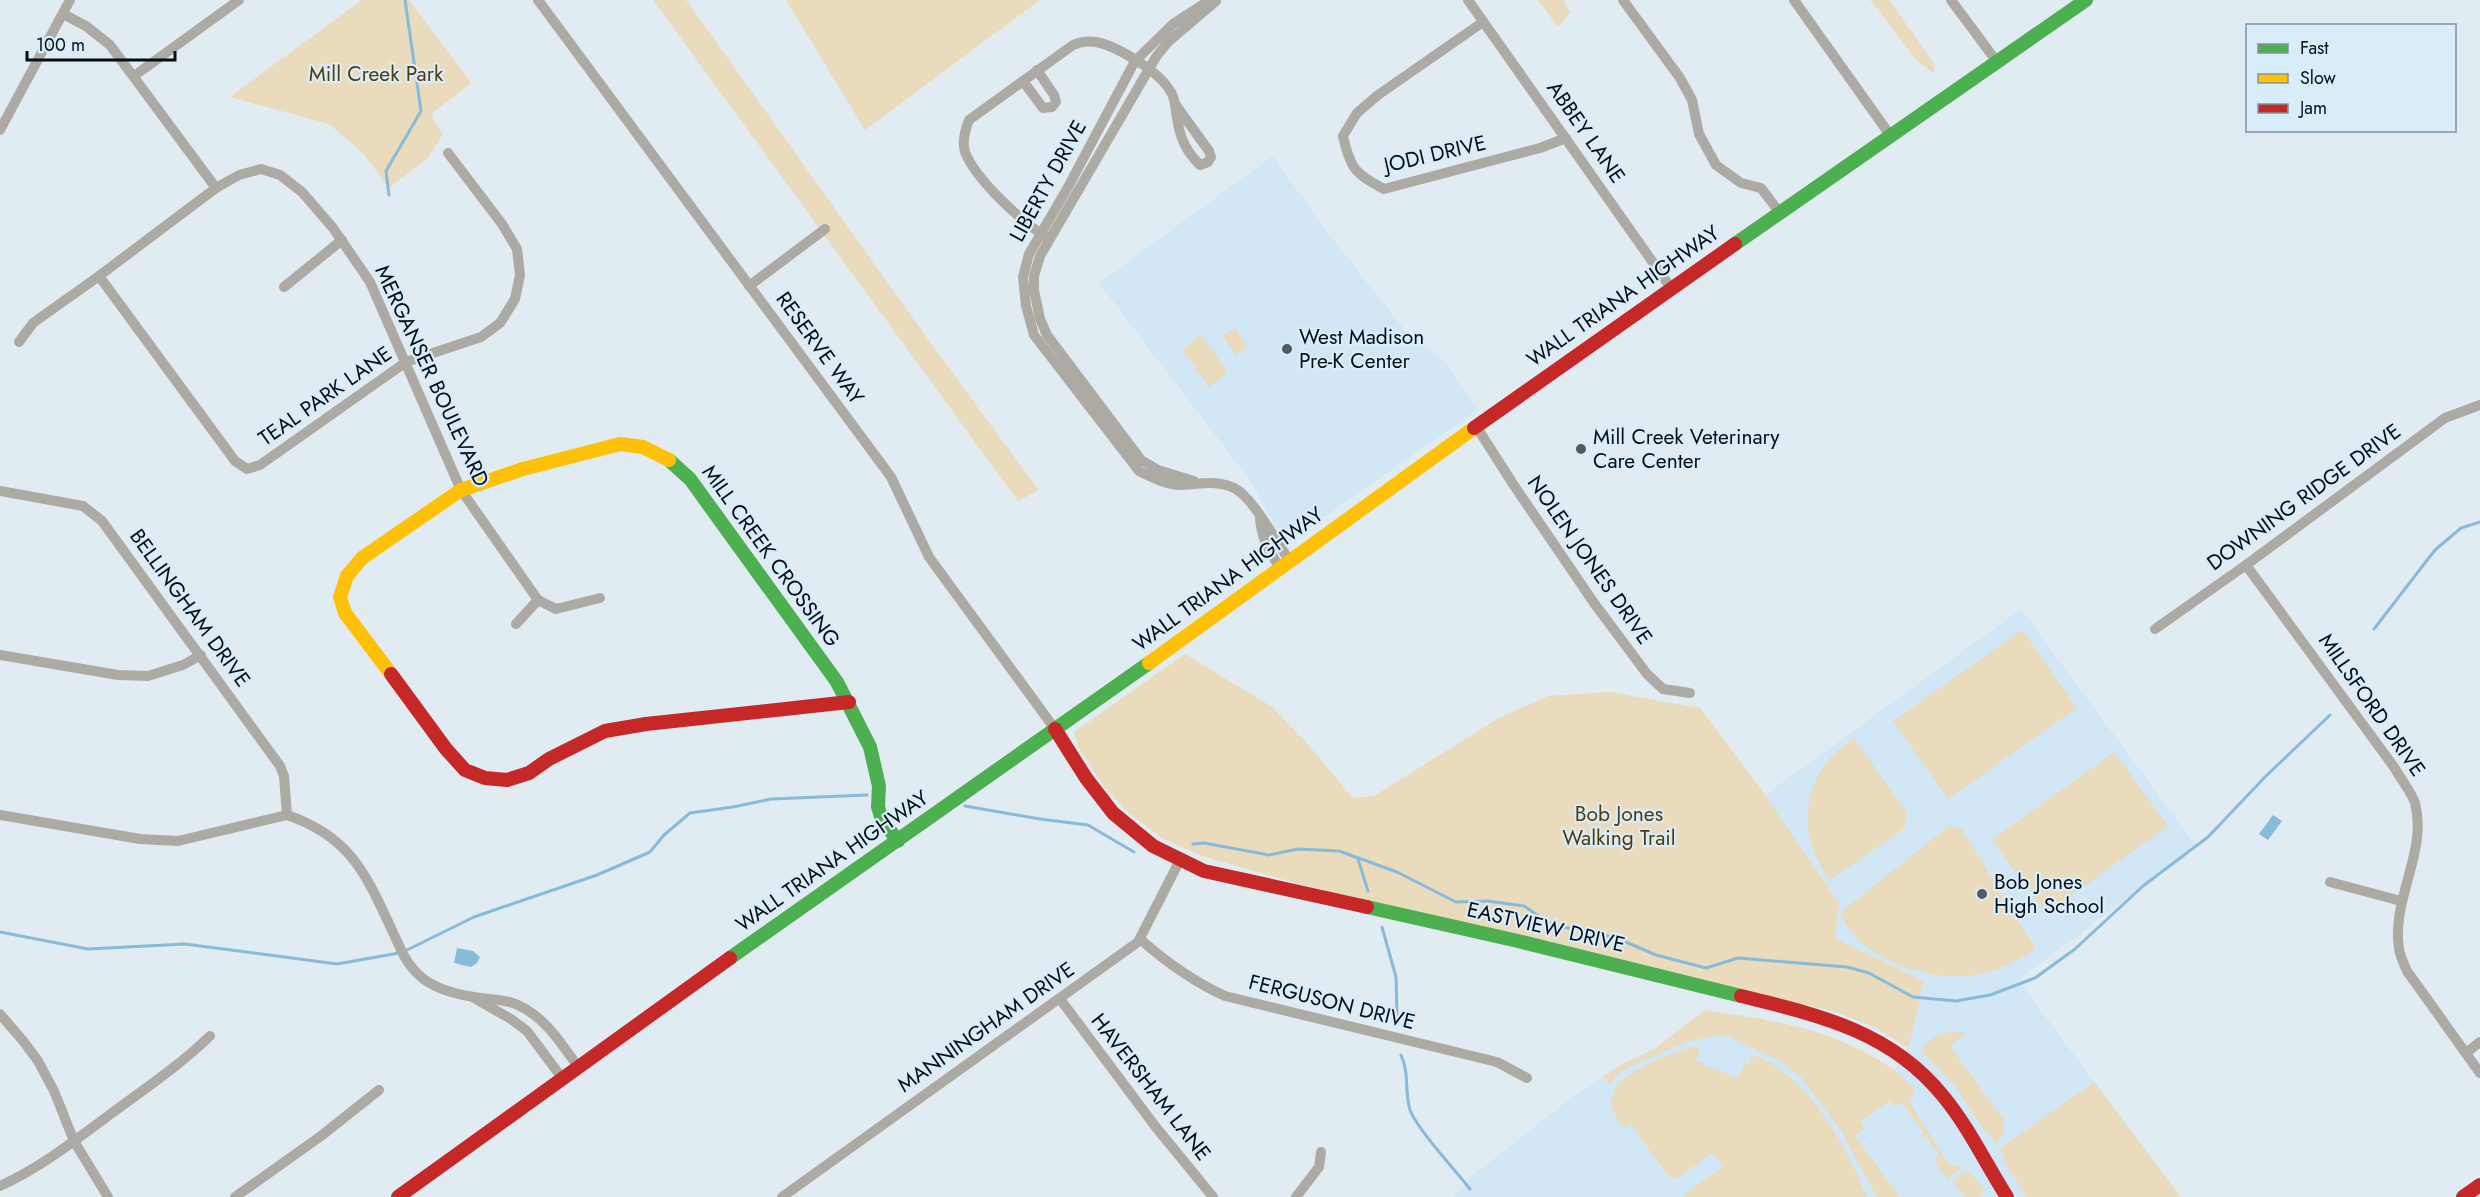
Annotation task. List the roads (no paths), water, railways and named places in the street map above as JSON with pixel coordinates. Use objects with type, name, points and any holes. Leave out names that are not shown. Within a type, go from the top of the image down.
[{"type":"street","points":[[0,130],[70,0]]},
{"type":"street","points":[[134,76],[239,0]]},
{"type":"street","name":"RESERVE WAY","points":[[538,0],[891,477],[929,557],[1055,729]]},
{"type":"street","name":"LIBERTY DRIVE","points":[[1210,0],[1173,24],[1135,61],[1067,189],[1029,254],[1023,277],[1026,306],[1035,335],[1139,471],[1171,483],[1234,487],[1246,497],[1260,517],[1260,533],[1264,543],[1285,565]]},
{"type":"street","name":"LIBERTY DRIVE","points":[[1197,483],[1158,470],[1141,460],[1047,335],[1036,302],[1034,276],[1040,256],[1148,69],[1168,42],[1217,0]]},
{"type":"street","name":"ABBEY LANE","points":[[1468,0],[1671,288]]},
{"type":"street","points":[[1623,0],[1680,78],[1692,100],[1699,134],[1716,165],[1742,183],[1761,188],[1780,213]]},
{"type":"street","points":[[1794,0],[1890,135]]},
{"type":"street","points":[[1951,0],[1997,62]]},
{"type":"street","name":"WALL TRIANA HIGHWAY","points":[[398,1197],[772,928],[1198,629],[1476,426],[2086,0]]},
{"type":"street","points":[[63,14],[87,26],[110,45],[216,188]]},
{"type":"street","name":"JODI DRIVE","points":[[1483,22],[1378,95],[1357,113],[1343,136],[1348,161],[1364,179],[1384,189],[1540,148],[1566,138]]},
{"type":"street","points":[[1050,239],[1001,201],[964,151],[964,131],[969,120],[1072,45],[1083,42],[1095,42],[1113,47],[1161,79],[1170,91],[1175,104],[1183,145],[1200,165],[1208,162],[1211,157],[1209,151],[1175,104]]},
{"type":"street","points":[[1023,81],[1043,108],[1052,107],[1056,102],[1054,95],[1037,70]]},
{"type":"street","name":"TEAL PARK LANE","points":[[99,276],[235,461],[247,469],[260,465],[406,362],[471,341],[500,323],[515,299],[520,275],[517,249],[502,224],[448,153]]},
{"type":"street","name":"MERGANSER BOULEVARD","points":[[19,342],[33,323],[216,188],[239,175],[261,169],[280,175],[302,192],[342,240],[370,282],[462,490],[538,600]]},
{"type":"street","points":[[749,286],[825,229]]},
{"type":"street","points":[[284,287],[342,240]]},
{"type":"street","name":"DOWNING RIDGE DRIVE","points":[[2155,628],[2246,565],[2445,418],[2480,405]]},
{"type":"street","name":"NOLEN JONES DRIVE","points":[[1476,426],[1594,603],[1647,674],[1663,689],[1690,693]]},
{"type":"street","name":"MILL CREEK CROSSING","points":[[849,702],[646,724],[605,731],[549,759],[529,773],[507,780],[485,778],[465,770],[446,748],[345,613],[340,597],[347,576],[362,558],[462,490],[522,469],[620,444],[643,447],[666,457],[690,479],[837,682],[849,702],[870,747],[879,786],[878,807],[882,820],[898,841]]},
{"type":"street","name":"BELLINGHAM DRIVE","points":[[0,491],[83,507],[102,521],[280,766],[285,784],[286,815]]},
{"type":"street","name":"MILLSFORD DRIVE","points":[[2246,565],[2362,722],[2394,767],[2414,801],[2416,842],[2401,901],[2399,951],[2407,971],[2480,1073]]},
{"type":"street","points":[[516,624],[538,600],[556,609],[600,598]]},
{"type":"street","points":[[0,655],[118,675],[148,676],[183,665],[201,655]]},
{"type":"street","name":"EASTVIEW DRIVE","points":[[1055,729],[1086,778],[1113,813],[1153,846],[1204,871],[1518,941],[1805,1012],[1855,1029],[1884,1043],[1929,1079],[1945,1098],[2007,1197]]},
{"type":"street","points":[[0,815],[140,839],[178,841],[286,815],[320,829],[335,839],[348,853],[370,883],[409,966],[421,977],[438,987],[474,998],[511,1019],[526,1031],[562,1078]]},
{"type":"street","name":"MANNINGHAM DRIVE","points":[[782,1197],[1117,958],[1140,939],[1180,860]]},
{"type":"street","points":[[2330,882],[2401,901]]},
{"type":"street","name":"FERGUSON DRIVE","points":[[1140,939],[1200,985],[1225,996],[1497,1062],[1527,1078]]},
{"type":"street","points":[[474,998],[507,1000],[530,1011],[552,1030],[578,1067]]},
{"type":"street","name":"HAVERSHAM LANE","points":[[1060,999],[1155,1126],[1213,1197]]},
{"type":"street","points":[[0,1014],[38,1061],[54,1091],[74,1141],[108,1197]]},
{"type":"street","points":[[0,1186],[16,1179],[74,1141],[187,1058],[210,1036]]},
{"type":"street","points":[[2466,1053],[2480,1042]]},
{"type":"street","points":[[236,1197],[321,1136],[379,1090]]},
{"type":"street","points":[[1296,1197],[1319,1167],[1321,1152]]},
{"type":"street","points":[[2463,1197],[2480,1185]]},
{"type":"water","points":[[2273,815],[2282,821],[2268,840],[2259,834]]},
{"type":"water","points":[[457,948],[473,951],[480,957],[477,963],[471,967],[454,963]]},
{"type":"waterway","points":[[389,195],[386,171],[421,111],[405,0]]},
{"type":"waterway","points":[[2374,629],[2435,550],[2461,528],[2480,522]]},
{"type":"waterway","points":[[1193,844],[1204,843],[1269,855],[1298,849],[1339,851],[1397,872],[1456,902],[1488,901],[1524,906],[1555,927],[1584,929],[1621,940],[1656,955],[1706,968],[1738,958],[1847,967],[1869,973],[1913,997],[1956,1001],[1990,995],[2035,978],[2075,949],[2143,886],[2208,837],[2265,777],[2330,715]]},
{"type":"waterway","points":[[405,951],[474,917],[597,875],[650,852],[664,835],[690,813],[771,799],[867,795]]},
{"type":"waterway","points":[[965,806],[1088,825],[1134,852]]},
{"type":"waterway","points":[[1358,859],[1368,891]]},
{"type":"waterway","points":[[1382,927],[1396,977],[1397,1015]]},
{"type":"waterway","points":[[0,932],[88,949],[185,944],[337,964],[399,953]]},
{"type":"waterway","points":[[1401,1055],[1408,1102],[1414,1118],[1428,1139],[1470,1189]]},
{"type":"place","name":"West Madison Pre-K Center","points":[[1287,349]]},
{"type":"place","name":"Mill Creek Veterinary Care Center","points":[[1581,449]]},
{"type":"place","name":"Bob Jones High School","points":[[1982,894]]},
{"type":"park label","name":"Mill Creek Park","points":[[376,74]]},
{"type":"park label","name":"Bob Jones Walking Trail","points":[[1619,826]]}]
